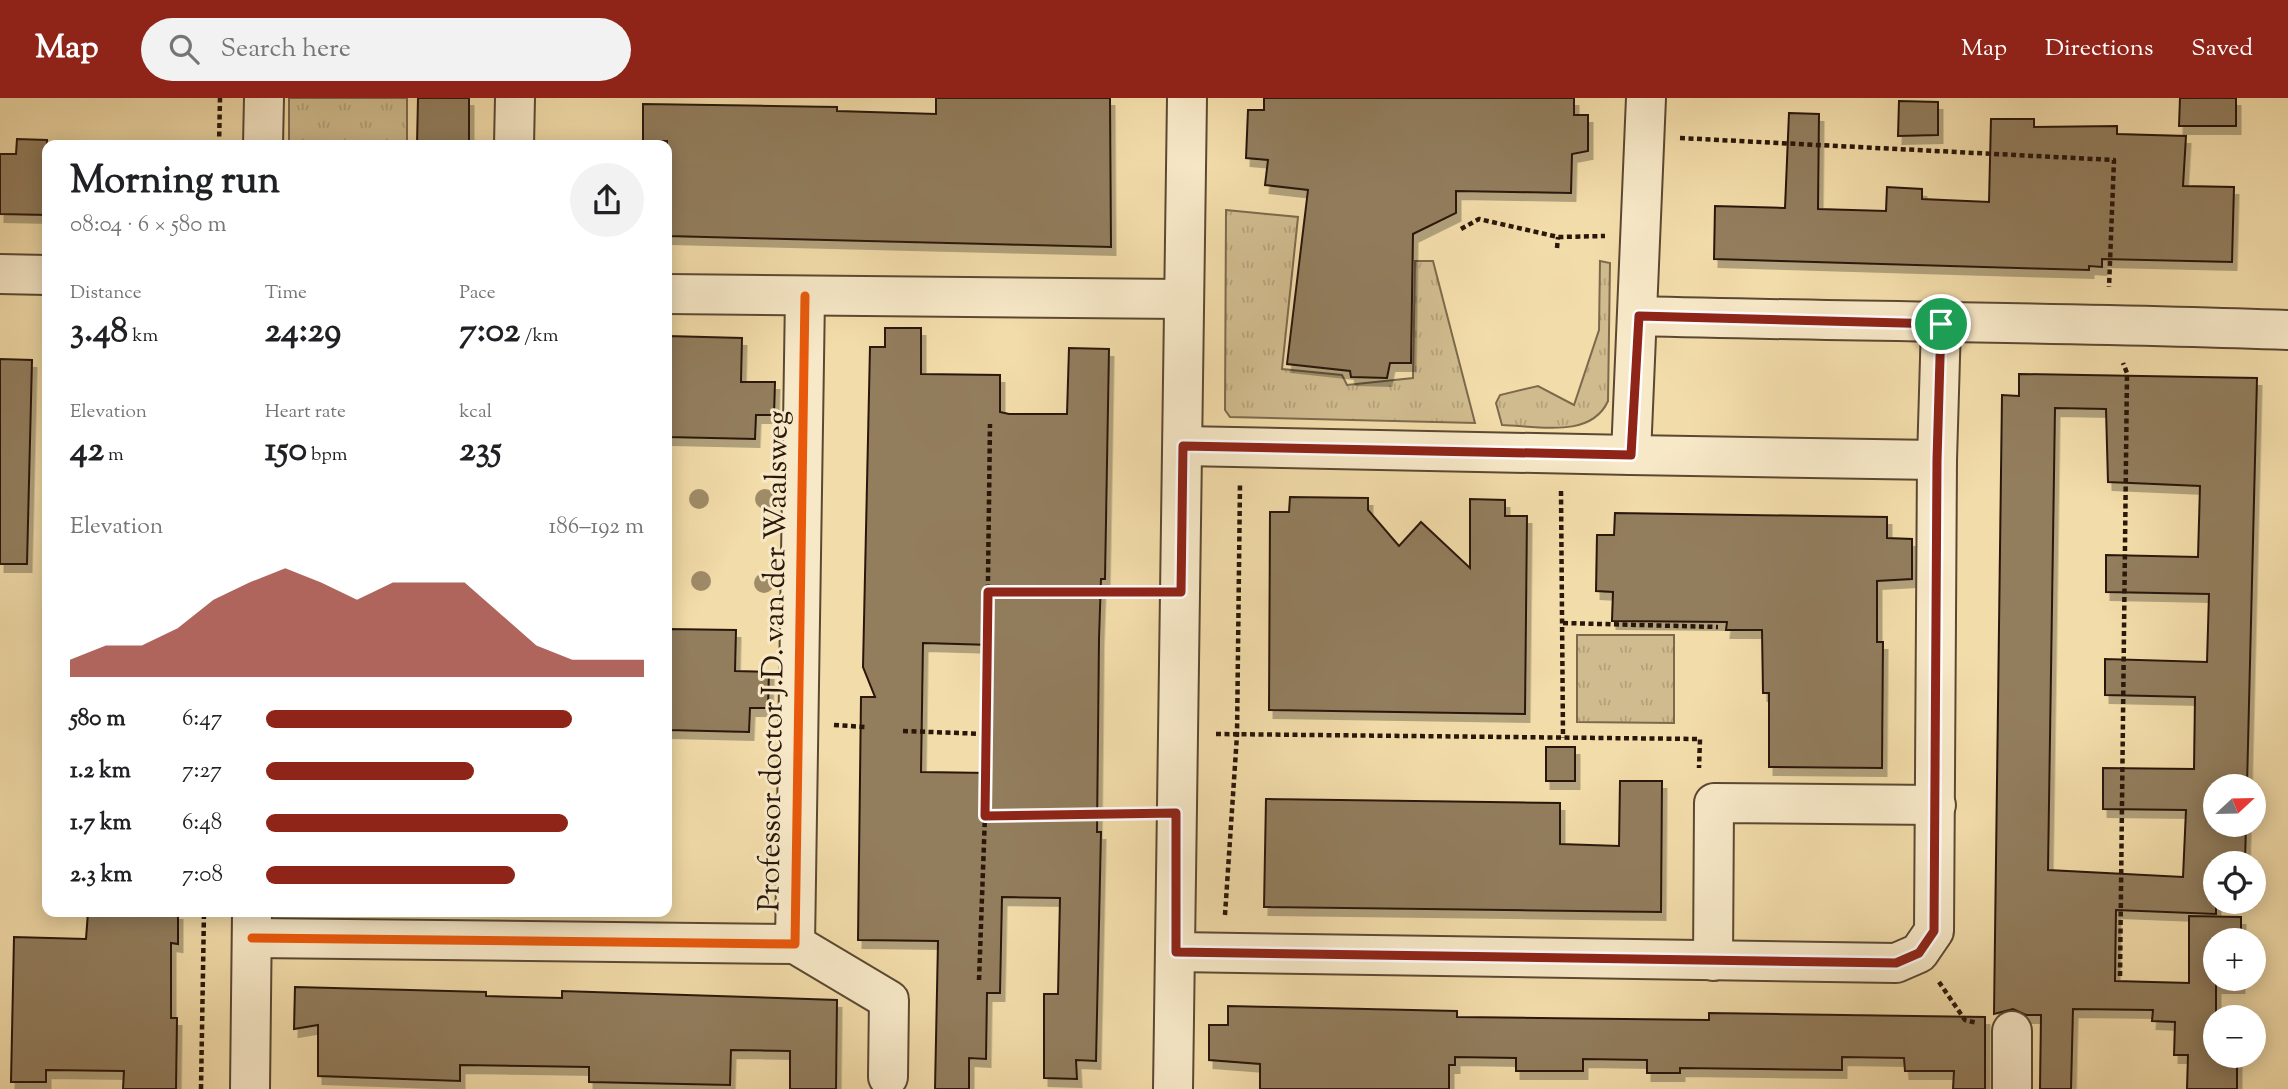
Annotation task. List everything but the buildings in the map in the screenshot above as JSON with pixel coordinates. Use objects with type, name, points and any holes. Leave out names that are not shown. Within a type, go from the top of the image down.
[{"type":"street","points":[[263,140],[264,98]]},
{"type":"street","points":[[514,140],[515,98]]},
{"type":"street","points":[[1173,1089],[1183,446],[1182,299],[1187,98]]},
{"type":"street","points":[[1631,455],[1639,316],[1646,98]]},
{"type":"street","points":[[0,274],[42,275]]},
{"type":"street","points":[[672,294],[1182,299]]},
{"type":"street","name":"Professor doctor J.D. van der Waalsweg","points":[[795,944],[805,296]]},
{"type":"street","points":[[1639,316],[1941,324],[2108,323],[2288,330]]},
{"type":"street","points":[[1176,952],[1896,963],[1919,953],[1934,931],[1937,460],[1941,324]]},
{"type":"street","points":[[1183,446],[1937,460]]},
{"type":"street","points":[[1713,961],[1714,803],[1936,805]]},
{"type":"street","points":[[250,1089],[252,925]]},
{"type":"street","name":"Professor doctor J.D. van der Waalsweg","points":[[252,925],[795,944],[889,1000],[888,1077]]},
{"type":"street","points":[[2011,1031],[2012,1089]]},
{"type":"path","points":[[219,140],[220,98]]},
{"type":"path","points":[[1644,136],[2115,160],[2108,323],[2127,373],[2120,975]]},
{"type":"path","points":[[1461,229],[1479,219],[1558,237],[1640,235]]},
{"type":"path","points":[[1557,248],[1558,237]]},
{"type":"path","points":[[979,980],[985,816],[990,424]]},
{"type":"path","points":[[1223,953],[1237,735],[1240,447]]},
{"type":"path","points":[[1560,453],[1563,738]]},
{"type":"path","points":[[988,592],[1181,592]]},
{"type":"path","points":[[1563,623],[1718,627]]},
{"type":"path","points":[[903,731],[986,734]]},
{"type":"path","points":[[1177,732],[1237,735],[1700,739],[1699,787],[1714,803]]},
{"type":"path","points":[[985,816],[1176,813]]},
{"type":"path","points":[[201,1089],[204,917]]},
{"type":"path","points":[[1919,953],[1965,1020],[2011,1031]]},
{"type":"green space","points":[[289,98],[407,98],[407,140],[289,140]]},
{"type":"green space","points":[[1226,210],[1298,217],[1282,369],[1342,375],[1347,385],[1413,378],[1415,261],[1433,261],[1475,423],[1230,417],[1225,410]]},
{"type":"green space","points":[[1600,261],[1610,263],[1608,401],[1600,413],[1576,426],[1546,428],[1502,425],[1496,403],[1500,395],[1538,386],[1574,405],[1599,330]]},
{"type":"green space","points":[[1577,635],[1674,635],[1674,723],[1577,722]]},
{"type":"cycle path","points":[[252,938],[795,944],[805,296]]},
{"type":"cycle path","points":[[1176,952],[1896,963],[1919,953],[1934,931],[1937,460],[1941,324]]},
{"type":"route","points":[[1639,316],[1941,324],[1937,460],[1934,931],[1919,953],[1896,963],[1176,952],[1176,813],[985,816],[988,592],[1181,592],[1183,446],[1631,455],[1639,316]]}]
